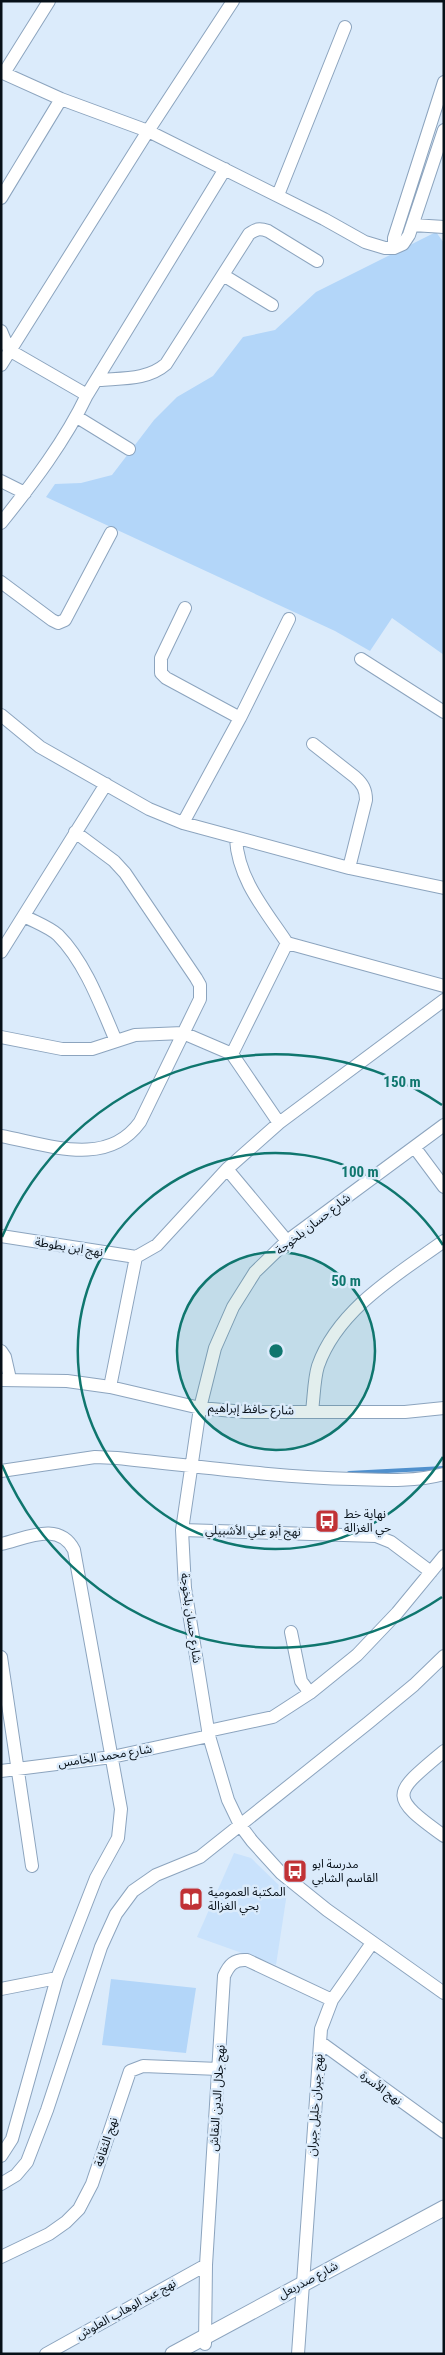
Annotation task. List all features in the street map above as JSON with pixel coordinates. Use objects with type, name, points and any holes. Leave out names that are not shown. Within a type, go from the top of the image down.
[{"type":"street","points":[[49,1],[3,72],[61,99],[148,131],[278,195],[365,242],[386,248],[394,248],[403,244],[413,225],[444,130]]},
{"type":"street","points":[[1,364],[148,131],[233,1]]},
{"type":"street","points":[[278,195],[344,27]]},
{"type":"street","points":[[394,248],[394,238],[444,82]]},
{"type":"street","points":[[1,198],[61,99]]},
{"type":"street","points":[[1,523],[25,493],[77,417],[88,395],[99,380],[225,168]]},
{"type":"street","points":[[413,225],[444,227]]},
{"type":"street","points":[[99,380],[147,376],[160,370],[173,355],[249,234],[260,228],[317,261]]},
{"type":"street","points":[[223,275],[272,305]]},
{"type":"street","points":[[1,331],[9,350],[88,395]]},
{"type":"street","points":[[77,417],[129,449]]},
{"type":"street","points":[[1,481],[25,493]]},
{"type":"street","points":[[1,582],[52,620],[58,623],[65,620],[111,533]]},
{"type":"street","points":[[185,608],[161,658],[161,673],[166,678],[240,718]]},
{"type":"street","points":[[183,823],[240,718],[289,619]]},
{"type":"street","points":[[362,659],[444,712]]},
{"type":"street","points":[[1,715],[40,747],[149,809],[183,823],[236,839],[349,868],[444,888]]},
{"type":"street","points":[[313,744],[362,783],[366,792],[366,800],[349,868]]},
{"type":"street","points":[[1,952],[106,784]]},
{"type":"street","points":[[1,1136],[87,1151],[120,1142],[132,1133],[140,1122],[200,999],[200,985],[196,978],[125,873],[114,861],[75,832]]},
{"type":"street","points":[[236,839],[237,855],[243,874],[287,943],[444,986]]},
{"type":"street","points":[[24,916],[52,931],[63,942],[98,997],[116,1041]]},
{"type":"street","points":[[232,1054],[287,943]]},
{"type":"street","points":[[110,1387],[136,1257],[157,1245],[167,1236],[227,1169],[279,1123],[444,1000]]},
{"type":"street","points":[[1,1037],[70,1049],[92,1049],[144,1034],[183,1033],[232,1054],[279,1123]]},
{"type":"street","name":"شارع حسان بلخوجة","points":[[442,1988],[372,1943],[281,1872],[240,1825],[228,1800],[208,1734],[185,1588],[182,1530],[200,1408],[216,1348],[233,1307],[255,1272],[287,1241],[444,1125]]},
{"type":"street","points":[[415,1148],[444,1187]]},
{"type":"street","points":[[227,1169],[287,1241]]},
{"type":"street","name":"نهج ابن بطوطة","points":[[1,1236],[136,1257]]},
{"type":"street","points":[[312,1411],[318,1367],[328,1345],[348,1318],[365,1301],[444,1241]]},
{"type":"street","points":[[1,1351],[5,1356],[6,1379]]},
{"type":"street","name":"شارع حافظ إبراهيم","points":[[6,1379],[67,1382],[110,1387],[200,1408],[245,1412],[405,1412],[444,1408]]},
{"type":"street","points":[[1,1471],[95,1457],[126,1458],[192,1468],[262,1475],[327,1479],[416,1479],[444,1474]]},
{"type":"street","name":"نهج أبو علي الأشبيلي","points":[[182,1530],[376,1536],[391,1542],[431,1572]]},
{"type":"street","points":[[1,1544],[52,1532],[62,1535],[74,1550],[121,1809],[118,1838],[96,1878],[57,1978],[12,2138],[1,2156]]},
{"type":"street","name":"شارع محمد الخامس","points":[[1,1771],[112,1757],[273,1717],[310,1693],[357,1655],[397,1613],[444,1556]]},
{"type":"street","points":[[291,1632],[301,1681],[310,1693]]},
{"type":"street","points":[[1,2184],[16,2175],[27,2162],[47,2110],[101,1947],[116,1914],[133,1891],[156,1875],[200,1858],[406,1692],[444,1656]]},
{"type":"street","points":[[1,1657],[32,1866]]},
{"type":"street","points":[[444,1751],[410,1780],[403,1794],[403,1799],[412,1812],[444,1836]]},
{"type":"street","name":"نهج جبران خليل جبران","points":[[298,2354],[323,2022],[332,2000],[372,1943]]},
{"type":"street","name":"نهج جلال الدين النقاش","points":[[205,2340],[206,2265],[224,1976],[233,1962],[240,1959],[247,1960],[332,2000]]},
{"type":"street","points":[[1,1989],[57,1978]]},
{"type":"street","name":"نهج الأسرة","points":[[320,2042],[444,2132]]},
{"type":"street","name":"نهج الثقافة","points":[[1,2257],[49,2234],[66,2222],[79,2209],[92,2184],[130,2071],[143,2066],[219,2069]]},
{"type":"street","name":"شارع صدربعل","points":[[302,2289],[444,2208]]},
{"type":"street","name":"شارع صدربعل","points":[[173,2354],[205,2340],[444,2217]]},
{"type":"street","name":"نهج عبد الوهاب العلوش","points":[[46,2354],[206,2265]]},
{"type":"street","name":"شارع صدربعل","points":[[188,2354],[205,2340]]},
{"type":"shaded area","points":[[436,232],[444,243],[444,655],[392,618],[370,651],[335,631],[46,497],[55,484],[81,483],[112,475],[154,420],[177,397],[213,376],[243,337],[275,330],[316,292]]},
{"type":"shaded area","points":[[234,1853],[251,1858],[287,1893],[276,1965],[197,1937]]},
{"type":"shaded area","points":[[111,1979],[196,1988],[186,2053],[102,2045]]},
{"type":"waterway","points":[[349,1473],[444,1468]]},
{"type":"place","name":"نهاية خط حي الغزالة","points":[[327,1521]]},
{"type":"place","name":"مدرسة ابو القاسم الشابي","points":[[295,1871]]},
{"type":"place","name":"المكتبة العمومية بحي الغزالة","points":[[191,1899]]}]
